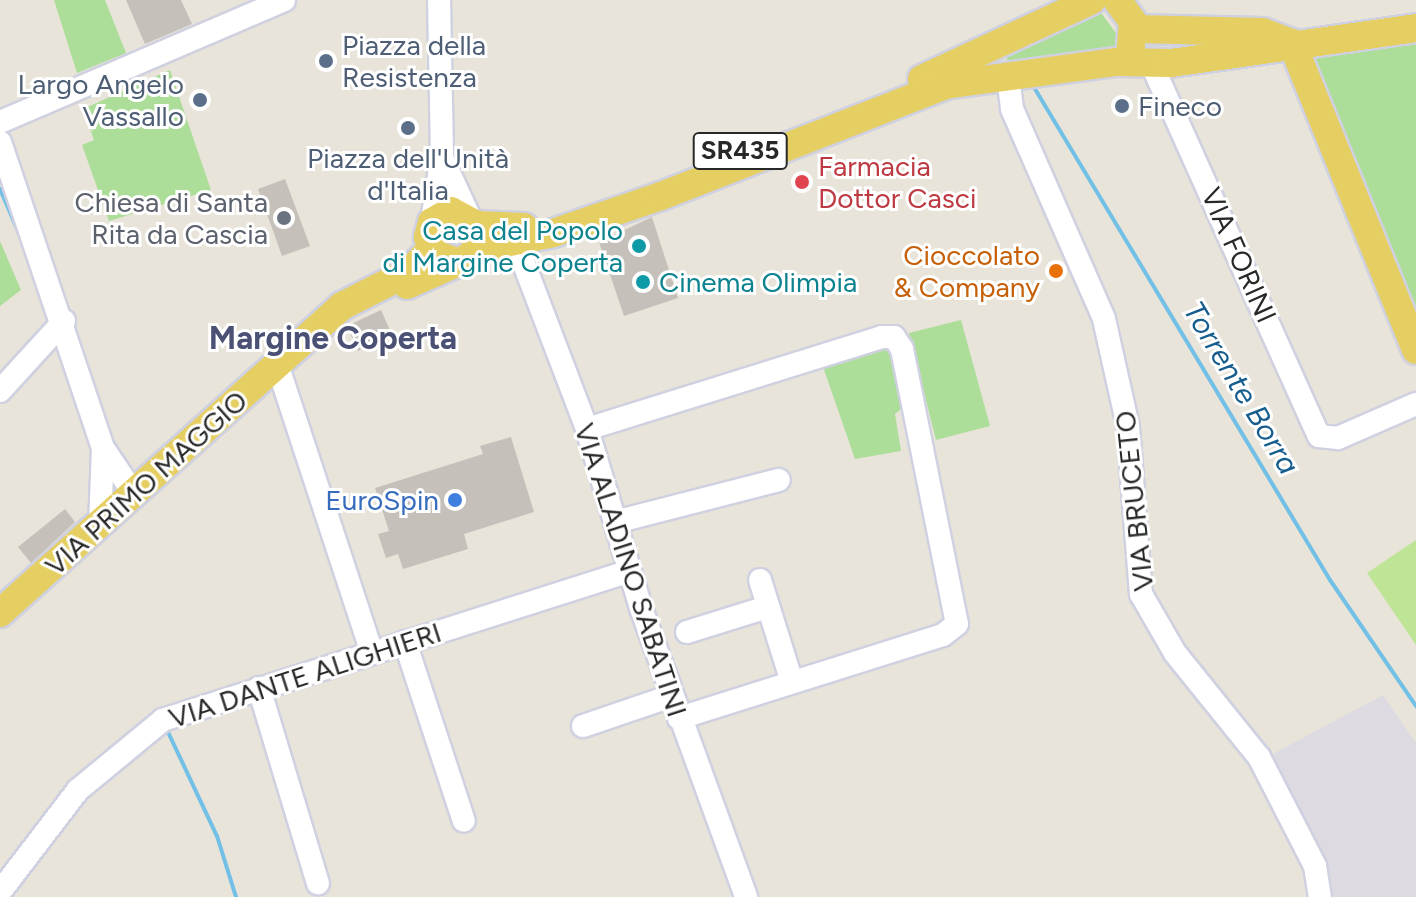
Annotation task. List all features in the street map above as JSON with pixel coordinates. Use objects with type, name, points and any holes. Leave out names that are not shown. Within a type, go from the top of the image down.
[{"type":"main road","points":[[1092,0],[994,43],[1004,76],[1116,62],[1152,65],[1416,28]]},
{"type":"main road","points":[[1116,62],[1130,51],[1134,29],[1117,0]]},
{"type":"main road","points":[[1134,29],[1263,32],[1292,43],[1416,350]]},
{"type":"main road","name":"SR435","points":[[328,320],[470,238],[514,229],[680,175],[876,101],[994,43]]},
{"type":"main road","name":"SR435","points":[[432,235],[516,243],[661,196],[908,96],[1004,76]]},
{"type":"main road","name":"SR435","points":[[432,235],[451,211],[470,238]]},
{"type":"main road","points":[[328,320],[352,299],[409,272],[432,235]]},
{"type":"main road","name":"VIA PRIMO MAGGIO","points":[[0,613],[328,320]]},
{"type":"street","points":[[0,122],[284,0]]},
{"type":"street","points":[[432,235],[442,155],[439,0]]},
{"type":"street","name":"VIA FORINI","points":[[1152,65],[1312,425],[1328,440],[1416,404]]},
{"type":"street","name":"VIA BRUCETO","points":[[1004,76],[1012,109],[1104,319],[1128,426],[1141,594],[1175,653],[1259,757],[1315,866],[1320,897]]},
{"type":"street","points":[[0,142],[64,321],[103,448],[135,495]]},
{"type":"street","points":[[442,155],[470,238]]},
{"type":"street","name":"VIA ALADINO SABATINI","points":[[516,243],[587,429],[629,571],[671,696],[746,897]]},
{"type":"street","points":[[1,389],[64,321]]},
{"type":"street","points":[[587,429],[882,337],[897,340],[957,624],[943,635],[679,718]]},
{"type":"street","points":[[277,364],[372,653]]},
{"type":"street","points":[[100,526],[103,448]]},
{"type":"street","points":[[615,522],[779,480]]},
{"type":"street","name":"VIA DANTE ALIGHIERI","points":[[0,892],[78,790],[143,733],[174,715],[629,571]]},
{"type":"street","points":[[760,580],[792,682]]},
{"type":"street","points":[[687,632],[768,607]]},
{"type":"street","points":[[405,642],[464,821]]},
{"type":"street","points":[[259,688],[318,883]]},
{"type":"street","points":[[583,726],[671,696]]},
{"type":"shaded area","points":[[1383,695],[1416,743],[1416,897],[1320,897],[1267,757]]},
{"type":"green space","points":[[54,0],[105,0],[126,53],[77,73]]},
{"type":"green space","points":[[1096,6],[1122,41],[1116,46],[1017,66],[1007,60],[1006,54]]},
{"type":"green space","points":[[1416,42],[1416,321],[1304,53]]},
{"type":"green space","points":[[170,70],[211,190],[109,221],[82,145],[94,140],[83,109]]},
{"type":"green space","points":[[0,241],[21,290],[0,306]]},
{"type":"green space","points":[[961,320],[990,426],[936,440],[909,333]]},
{"type":"green space","points":[[885,345],[892,351],[906,405],[895,414],[901,451],[855,459],[822,364]]},
{"type":"green space","points":[[1416,540],[1416,645],[1367,573]]},
{"type":"building","points":[[126,0],[181,0],[192,24],[145,44]]},
{"type":"building","name":"Chiesa di Santa Rita da Cascia","points":[[285,179],[310,246],[282,256],[258,189]]},
{"type":"building","name":"Cinema Olimpia","points":[[652,217],[678,298],[624,316],[599,242]]},
{"type":"building","points":[[381,310],[392,335],[358,351],[347,326]]},
{"type":"building","name":"EuroSpin","points":[[511,437],[534,512],[464,534],[468,549],[403,569],[398,554],[386,558],[378,534],[389,531],[375,488],[483,454],[480,446]]},
{"type":"building","points":[[65,509],[75,522],[31,563],[18,547]]},
{"type":"waterway","name":"Torrente Borra","points":[[1035,89],[1330,580],[1416,706]]},
{"type":"waterway","points":[[0,189],[21,238]]},
{"type":"waterway","points":[[168,732],[217,836],[236,897]]},
{"type":"place","name":"Piazza della Resistenza","points":[[326,61]]},
{"type":"place","name":"Largo Angelo Vassallo","points":[[200,100]]},
{"type":"place","name":"Fineco","points":[[1122,106]]},
{"type":"place","name":"Piazza dell'Unità d'Italia","points":[[408,128]]},
{"type":"place","name":"Farmacia Dottor Casci","points":[[802,182]]},
{"type":"place","name":"Chiesa di Santa Rita da Cascia","points":[[284,218]]},
{"type":"place","name":"Casa del Popolo di Margine Coperta","points":[[639,246]]},
{"type":"place","name":"Cioccolato & Company","points":[[1056,271]]},
{"type":"place","name":"Cinema Olimpia","points":[[643,282]]},
{"type":"place","name":"EuroSpin","points":[[455,500]]},
{"type":"district","name":"Margine Coperta","points":[[333,338]]}]
